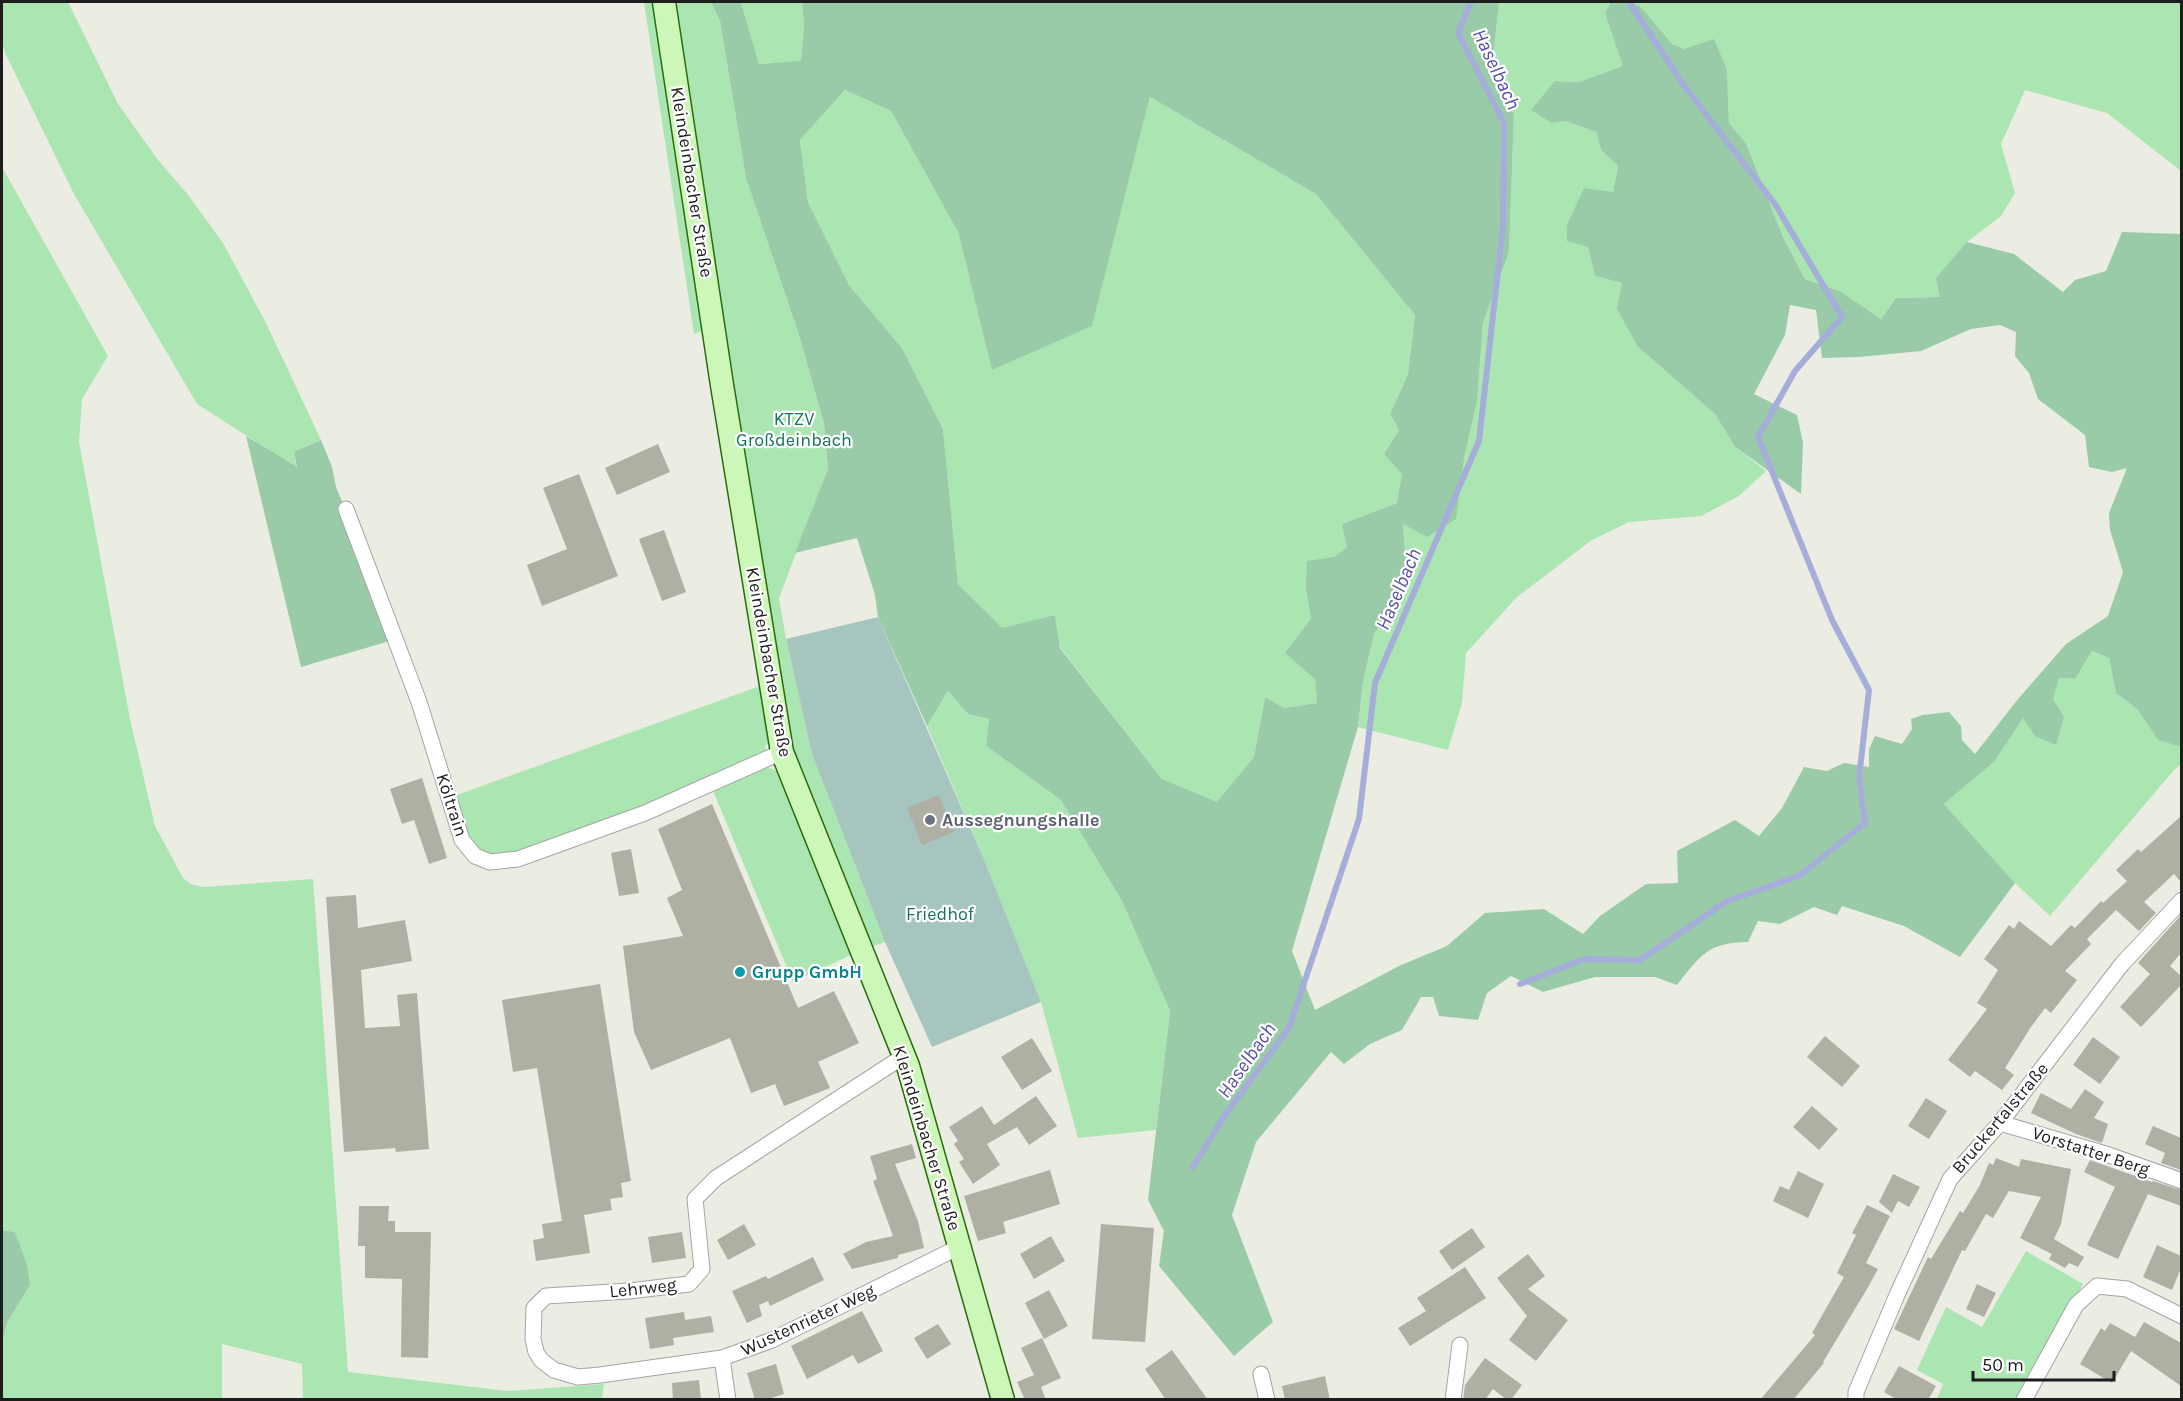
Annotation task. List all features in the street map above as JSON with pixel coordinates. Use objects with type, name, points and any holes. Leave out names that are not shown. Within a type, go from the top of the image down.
[{"type":"street","name":"Kleindeinbacher Straße","points":[[664,2],[782,752],[904,1056],[1003,1400]]},
{"type":"street","name":"Költrain","points":[[346,509],[419,702],[462,840],[475,856],[490,862],[518,859],[645,813],[782,752]]},
{"type":"street","name":"Bruckertalstraße","points":[[1856,1400],[1856,1392],[1897,1295],[1950,1179],[2000,1123],[2122,964],[2181,900]]},
{"type":"street","name":"Lehrweg","points":[[578,1377],[554,1370],[536,1352],[533,1339],[534,1308],[546,1296],[629,1291],[689,1284],[702,1269],[695,1199],[716,1178],[904,1056]]},
{"type":"street","name":"Vorstatter Berg","points":[[2000,1123],[2109,1155],[2181,1181]]},
{"type":"street","name":"Wustenrieter Weg","points":[[578,1377],[722,1358],[772,1340],[959,1247]]},
{"type":"street","points":[[2024,1400],[2076,1305],[2097,1286],[2127,1289],[2181,1316]]},
{"type":"street","points":[[1453,1400],[1460,1345]]},
{"type":"street","points":[[722,1358],[728,1400]]},
{"type":"street","points":[[1260,1374],[1267,1400]]},
{"type":"green space","points":[[2,2],[68,2],[118,104],[158,160],[189,196],[223,243],[265,321],[321,440],[294,452],[297,468],[197,404],[74,194],[6,55],[2,44]]},
{"type":"green space","points":[[644,2],[656,2],[706,329],[694,334]]},
{"type":"green space","name":"KTZV Großdeinbach","points":[[673,2],[711,2],[720,21],[746,178],[800,338],[824,424],[828,469],[779,598],[812,754],[885,942],[868,948],[795,758],[783,713]]},
{"type":"green space","points":[[711,2],[741,2],[759,64],[801,61],[804,25],[802,2],[1499,2],[1491,79],[1514,114],[1509,252],[1483,323],[1477,402],[1464,458],[1456,519],[1427,537],[1403,524],[1406,566],[1394,606],[1374,634],[1363,682],[1358,727],[1292,951],[1315,1010],[1401,965],[1447,946],[1485,913],[1544,909],[1583,934],[1600,916],[1646,884],[1678,883],[1677,851],[1735,820],[1759,836],[1782,808],[1804,767],[1827,771],[1844,763],[1869,767],[1869,749],[1875,736],[1902,744],[1912,729],[1911,719],[1949,712],[1961,726],[1962,740],[1975,754],[2018,699],[2066,644],[2108,616],[2123,572],[2110,530],[2109,513],[2127,468],[2112,472],[2089,467],[2085,435],[2038,399],[2029,373],[2015,356],[2016,332],[2000,325],[1971,329],[1921,351],[1822,358],[1816,310],[1790,305],[1785,335],[1754,394],[1797,415],[1803,443],[1801,494],[1735,447],[1715,414],[1638,347],[1617,309],[1622,283],[1595,276],[1588,247],[1567,241],[1567,225],[1584,188],[1613,192],[1618,166],[1601,150],[1596,132],[1565,121],[1552,123],[1531,110],[1555,81],[1579,82],[1623,66],[1605,13],[1611,2],[1630,2],[1640,6],[1672,44],[1684,49],[1714,39],[1727,70],[1729,123],[1746,143],[1783,237],[1805,279],[1840,291],[1881,319],[1896,298],[1940,297],[1936,278],[1967,242],[2014,254],[2063,292],[2075,280],[2106,271],[2122,232],[2181,234],[2181,747],[2158,740],[2137,709],[2116,693],[2109,658],[2092,651],[2075,679],[2059,678],[2053,699],[2064,717],[2056,745],[2035,736],[2023,718],[1994,762],[1944,804],[2015,883],[1960,957],[1904,926],[1842,906],[1837,915],[1814,907],[1780,924],[1758,921],[1748,942],[1714,948],[1692,966],[1677,985],[1655,977],[1595,977],[1543,992],[1511,976],[1487,993],[1478,1020],[1439,1016],[1433,997],[1421,997],[1402,1030],[1370,1044],[1344,1064],[1331,1052],[1256,1142],[1232,1215],[1273,1322],[1234,1356],[1159,1266],[1164,1231],[1148,1200],[1170,1011],[1122,901],[1061,800],[986,746],[989,719],[968,714],[948,691],[927,726],[878,617],[875,595],[857,538],[795,553],[828,469],[824,424],[800,338],[746,178],[720,21]],"holes":[[[845,90],[891,111],[958,232],[992,370],[1092,326],[1150,97],[1316,194],[1415,315],[1408,374],[1390,414],[1399,430],[1384,454],[1402,474],[1397,503],[1342,524],[1347,547],[1334,557],[1307,561],[1306,589],[1311,619],[1285,653],[1315,679],[1317,703],[1284,708],[1265,697],[1254,757],[1217,802],[1162,779],[1060,648],[1055,615],[1002,628],[958,584],[943,429],[902,348],[849,285],[808,202],[800,140]]]},
{"type":"green space","points":[[741,2],[802,2],[804,25],[801,62],[759,64]]},
{"type":"green space","points":[[1499,2],[1611,2],[1605,13],[1624,66],[1579,82],[1555,81],[1552,123],[1565,121],[1596,132],[1601,150],[1618,166],[1613,192],[1588,247],[1595,276],[1622,283],[1638,347],[1715,414],[1735,447],[1766,471],[1739,496],[1701,516],[1629,522],[1592,540],[1517,597],[1466,653],[1462,703],[1448,750],[1358,727],[1363,682],[1374,634],[1394,606],[1406,566],[1403,523],[1464,458],[1477,402],[1483,323],[1509,252],[1514,114],[1491,79]]},
{"type":"green space","points":[[1630,2],[2181,2],[2181,171],[2107,113],[2025,90],[2001,144],[2015,193],[2001,216],[1967,242],[1941,297],[1896,298],[1881,319],[1840,291],[1805,279],[1783,237],[1746,143],[1729,123],[1727,70],[1672,44],[1640,6]]},
{"type":"green space","points":[[845,90],[891,111],[958,232],[992,370],[1092,325],[1150,97],[1316,194],[1415,315],[1408,374],[1390,414],[1399,430],[1384,454],[1403,474],[1397,503],[1343,524],[1347,547],[1334,557],[1306,589],[1311,619],[1317,703],[1284,708],[1265,697],[1254,757],[1217,803],[1162,779],[1060,647],[1055,615],[1002,629],[958,584],[943,429],[902,348],[849,285],[808,202],[800,140]]},
{"type":"green space","points":[[2,167],[108,356],[82,399],[79,442],[130,719],[155,826],[183,878],[191,884],[203,887],[313,879],[348,1372],[507,1391],[604,1384],[602,1399],[303,1399],[302,1364],[222,1344],[222,1399],[2,1399],[2,1344],[7,1323],[30,1285],[15,1232],[2,1230]]},
{"type":"green space","points":[[246,436],[297,467],[294,452],[321,440],[332,467],[336,487],[400,638],[301,667]]},
{"type":"green space","name":"Friedhof","points":[[878,617],[983,857],[1041,1002],[932,1047],[885,942],[812,754],[786,639]]},
{"type":"green space","points":[[2092,651],[2109,658],[2116,693],[2137,709],[2158,740],[2181,747],[2181,764],[2050,916],[2015,883],[1944,804],[1994,762],[2023,717],[2052,699],[2059,678],[2075,679]]},
{"type":"green space","points":[[760,686],[775,739],[765,746],[767,756],[623,816],[538,847],[506,855],[487,855],[474,845],[469,837],[454,796]]},
{"type":"green space","points":[[948,691],[968,714],[989,719],[986,746],[1061,800],[1122,901],[1170,1011],[1156,1130],[1078,1138],[1041,1002],[927,726]]},
{"type":"green space","points":[[766,767],[780,772],[853,954],[793,982],[711,786]]},
{"type":"green space","points":[[2,1230],[15,1232],[27,1265],[30,1285],[7,1323],[2,1344]]},
{"type":"green space","points":[[2026,1251],[2083,1284],[2017,1399],[1937,1399],[1943,1384],[1917,1370],[1946,1307],[1982,1327]]},
{"type":"building","points":[[658,444],[670,472],[617,495],[605,468]]},
{"type":"building","points":[[579,474],[618,576],[542,606],[527,565],[567,549],[543,488]]},
{"type":"building","points":[[664,530],[686,592],[662,601],[639,539]]},
{"type":"building","points":[[422,778],[447,858],[429,864],[414,820],[402,824],[390,789]]},
{"type":"building","name":"Aussegnungshalle","points":[[939,795],[954,832],[922,845],[907,808]]},
{"type":"building","name":"Grupp GmbH","points":[[712,804],[798,1008],[834,991],[859,1043],[818,1062],[830,1088],[784,1106],[775,1084],[751,1093],[730,1038],[651,1070],[634,1032],[623,946],[683,936],[667,898],[682,890],[658,829]]},
{"type":"building","points":[[2181,816],[2181,882],[2174,874],[2144,902],[2156,913],[2139,931],[2116,910],[2087,939],[2091,944],[2065,971],[2077,980],[2051,1013],[2045,1008],[2031,1027],[2005,1068],[2014,1075],[2002,1090],[1975,1071],[1970,1077],[1948,1060],[1987,1009],[1977,1003],[1998,970],[1984,959],[2009,925],[2014,929],[2019,921],[2051,946],[2071,925],[2075,928],[2101,901],[2103,903],[2127,881],[2116,870],[2138,849],[2141,852]]},
{"type":"building","points":[[631,849],[639,893],[619,896],[611,853]]},
{"type":"building","points":[[356,895],[358,928],[405,920],[412,961],[361,970],[365,1028],[400,1026],[397,995],[417,993],[429,1149],[396,1152],[395,1148],[344,1152],[326,897]]},
{"type":"building","points":[[2181,915],[2181,953],[2170,966],[2181,976],[2181,985],[2141,1027],[2120,1007],[2150,974],[2138,963]]},
{"type":"building","points":[[600,984],[631,1181],[621,1183],[623,1197],[610,1199],[612,1210],[584,1215],[590,1253],[536,1261],[533,1240],[544,1238],[542,1224],[562,1221],[537,1068],[513,1072],[502,1000]]},
{"type":"building","points":[[1825,1036],[1860,1066],[1842,1087],[1807,1057]]},
{"type":"building","points":[[2093,1037],[2120,1057],[2100,1084],[2073,1065]]},
{"type":"building","points":[[1032,1038],[1052,1071],[1022,1090],[1001,1057]]},
{"type":"building","points":[[2085,1089],[2104,1102],[2094,1118],[2108,1124],[2102,1143],[2076,1134],[2031,1113],[2041,1093],[2071,1109]]},
{"type":"building","points":[[1036,1096],[1057,1126],[1029,1145],[1017,1127],[987,1144],[1000,1165],[973,1184],[959,1162],[964,1159],[954,1144],[958,1141],[949,1127],[982,1106],[994,1125]]},
{"type":"building","points":[[1926,1098],[1947,1111],[1929,1139],[1908,1126]]},
{"type":"building","points":[[1812,1106],[1838,1129],[1819,1150],[1793,1127]]},
{"type":"building","points":[[2153,1126],[2181,1138],[2181,1170],[2161,1163],[2165,1153],[2145,1144]]},
{"type":"building","points":[[912,1144],[916,1158],[895,1164],[918,1221],[924,1248],[898,1255],[898,1258],[852,1269],[843,1254],[866,1242],[893,1236],[873,1181],[877,1179],[870,1156]]},
{"type":"building","points":[[1996,1158],[2019,1167],[2021,1159],[2071,1169],[2061,1224],[2054,1239],[2084,1257],[2078,1267],[2069,1263],[2065,1268],[2049,1259],[2052,1254],[2020,1238],[2041,1197],[2009,1191],[1993,1218],[1986,1214],[1965,1251],[1962,1250],[1919,1341],[1894,1329],[1928,1257],[1931,1259],[1960,1211],[1963,1213],[1980,1185],[1989,1163],[1993,1165]]},
{"type":"building","points":[[2090,1160],[2181,1190],[2181,1206],[2148,1194],[2118,1259],[2087,1245],[2115,1187],[2084,1172]]},
{"type":"building","points":[[1050,1170],[1060,1204],[1003,1222],[1006,1233],[978,1241],[964,1196]]},
{"type":"building","points":[[1798,1171],[1824,1184],[1808,1218],[1773,1201],[1780,1186],[1789,1190]]},
{"type":"building","points":[[1893,1174],[1920,1187],[1909,1207],[1898,1201],[1892,1213],[1879,1202]]},
{"type":"building","points":[[1867,1205],[1890,1216],[1866,1263],[1878,1269],[1824,1363],[1793,1400],[1760,1400],[1815,1335],[1812,1333],[1844,1277],[1837,1273],[1856,1235],[1852,1233]]},
{"type":"building","points":[[359,1206],[389,1206],[388,1221],[395,1221],[395,1232],[431,1232],[428,1358],[401,1357],[402,1279],[365,1278],[365,1246],[358,1246]]},
{"type":"building","points":[[744,1224],[756,1245],[728,1260],[717,1240]]},
{"type":"building","points":[[1101,1224],[1154,1228],[1145,1342],[1092,1339]]},
{"type":"building","points":[[1472,1228],[1485,1247],[1452,1270],[1439,1251]]},
{"type":"building","points":[[682,1232],[686,1258],[652,1263],[648,1237]]},
{"type":"building","points":[[1051,1236],[1065,1261],[1034,1279],[1020,1254]]},
{"type":"building","points":[[2157,1245],[2181,1256],[2181,1268],[2172,1290],[2143,1277]]},
{"type":"building","points":[[1528,1254],[1545,1276],[1528,1289],[1568,1320],[1536,1361],[1509,1340],[1527,1316],[1497,1278]]},
{"type":"building","points":[[813,1257],[824,1280],[770,1306],[768,1301],[759,1305],[762,1316],[747,1323],[732,1291],[766,1276],[768,1279]]},
{"type":"building","points":[[1465,1267],[1486,1298],[1410,1346],[1398,1328],[1426,1311],[1417,1298]]},
{"type":"building","points":[[1977,1284],[1996,1293],[1984,1317],[1966,1309]]},
{"type":"building","points":[[1049,1290],[1068,1326],[1044,1339],[1025,1303]]},
{"type":"building","points":[[862,1311],[883,1351],[858,1364],[853,1355],[807,1379],[791,1346]]},
{"type":"building","points":[[684,1312],[685,1320],[711,1316],[714,1332],[673,1338],[674,1345],[650,1349],[645,1318]]},
{"type":"building","points":[[2144,1322],[2181,1343],[2181,1386],[2131,1351],[2112,1383],[2080,1364],[2101,1328],[2105,1331],[2110,1323],[2135,1337]]},
{"type":"building","points":[[938,1324],[951,1344],[927,1359],[914,1338]]},
{"type":"building","points":[[1042,1338],[1061,1378],[1041,1387],[1046,1400],[1025,1400],[1017,1382],[1034,1375],[1021,1348]]},
{"type":"building","points":[[1172,1350],[1208,1400],[1166,1400],[1145,1369]]},
{"type":"building","points":[[1485,1358],[1522,1385],[1511,1400],[1507,1400],[1493,1389],[1485,1400],[1463,1400],[1465,1385]]},
{"type":"building","points":[[776,1364],[784,1394],[765,1400],[755,1400],[747,1373]]},
{"type":"building","points":[[1899,1366],[1936,1386],[1928,1400],[1898,1400],[1884,1392]]},
{"type":"building","points":[[1325,1376],[1330,1400],[1285,1400],[1282,1386]]},
{"type":"building","points":[[699,1380],[701,1400],[673,1400],[672,1383]]},
{"type":"waterway","name":"Haselbach","points":[[1193,1167],[1223,1118],[1289,1028],[1359,819],[1375,683],[1479,441],[1503,226],[1504,123],[1458,33],[1471,2]]},
{"type":"waterway","points":[[1520,984],[1584,959],[1640,960],[1727,901],[1799,876],[1865,823],[1859,778],[1869,690],[1832,620],[1758,437],[1795,371],[1842,317],[1775,204],[1685,87],[1629,2]]},
{"type":"place","name":"Aussegnungshalle","points":[[930,820]]},
{"type":"place","name":"Grupp GmbH","points":[[740,972]]}]
